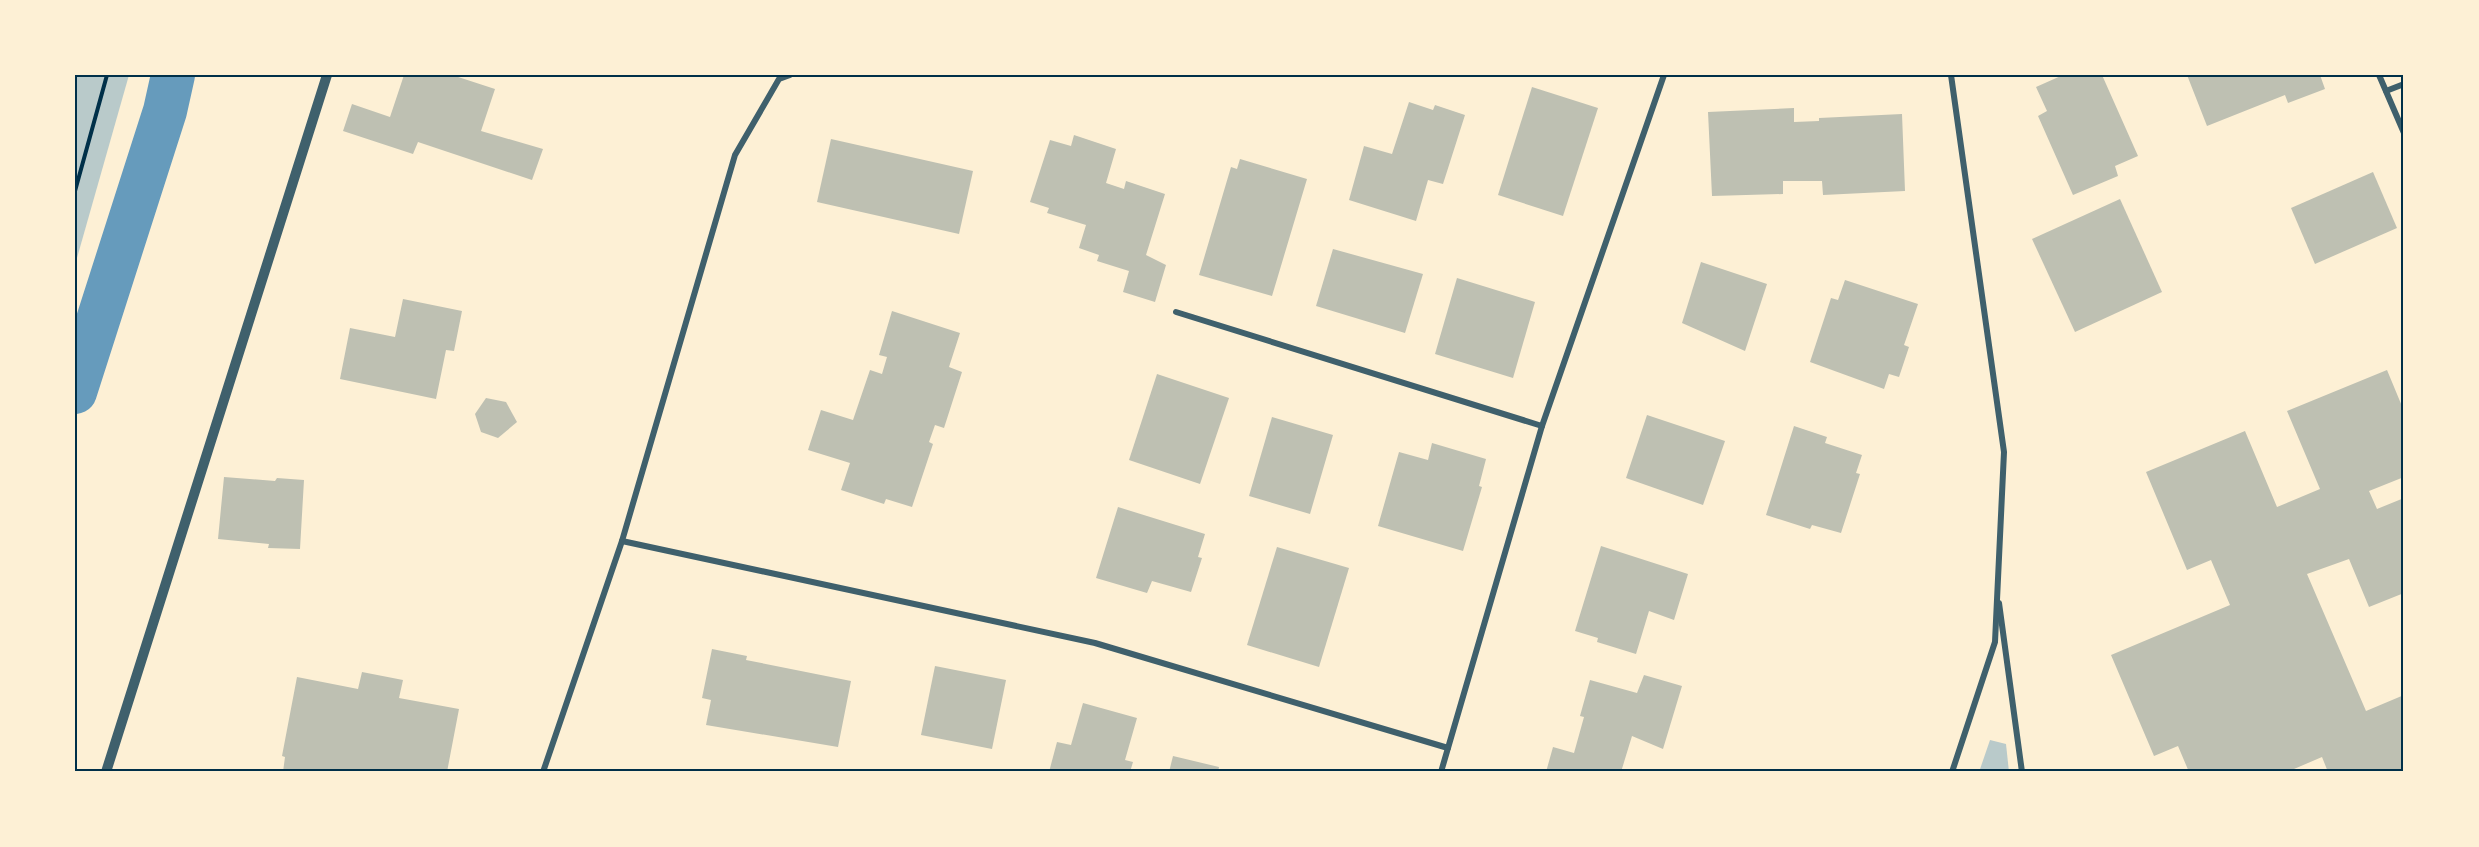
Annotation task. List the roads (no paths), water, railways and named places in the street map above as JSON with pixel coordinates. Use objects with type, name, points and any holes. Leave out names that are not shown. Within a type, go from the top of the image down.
[{"type":"street","points":[[106,772],[327,75]]},
{"type":"street","points":[[543,772],[622,541],[735,155],[778,79],[790,75]]},
{"type":"street","points":[[1441,772],[1542,426],[1664,75]]},
{"type":"street","points":[[1951,75],[2004,452],[1995,642],[1952,772]]},
{"type":"street","points":[[2379,75],[2404,133]]},
{"type":"street","points":[[2386,92],[2404,84]]},
{"type":"street","points":[[1176,312],[1542,426]]},
{"type":"street","points":[[622,541],[1095,643],[1448,748]]},
{"type":"street","points":[[1997,588],[2022,772]]},
{"type":"waterway","points":[[75,392],[165,111],[173,75]]}]
